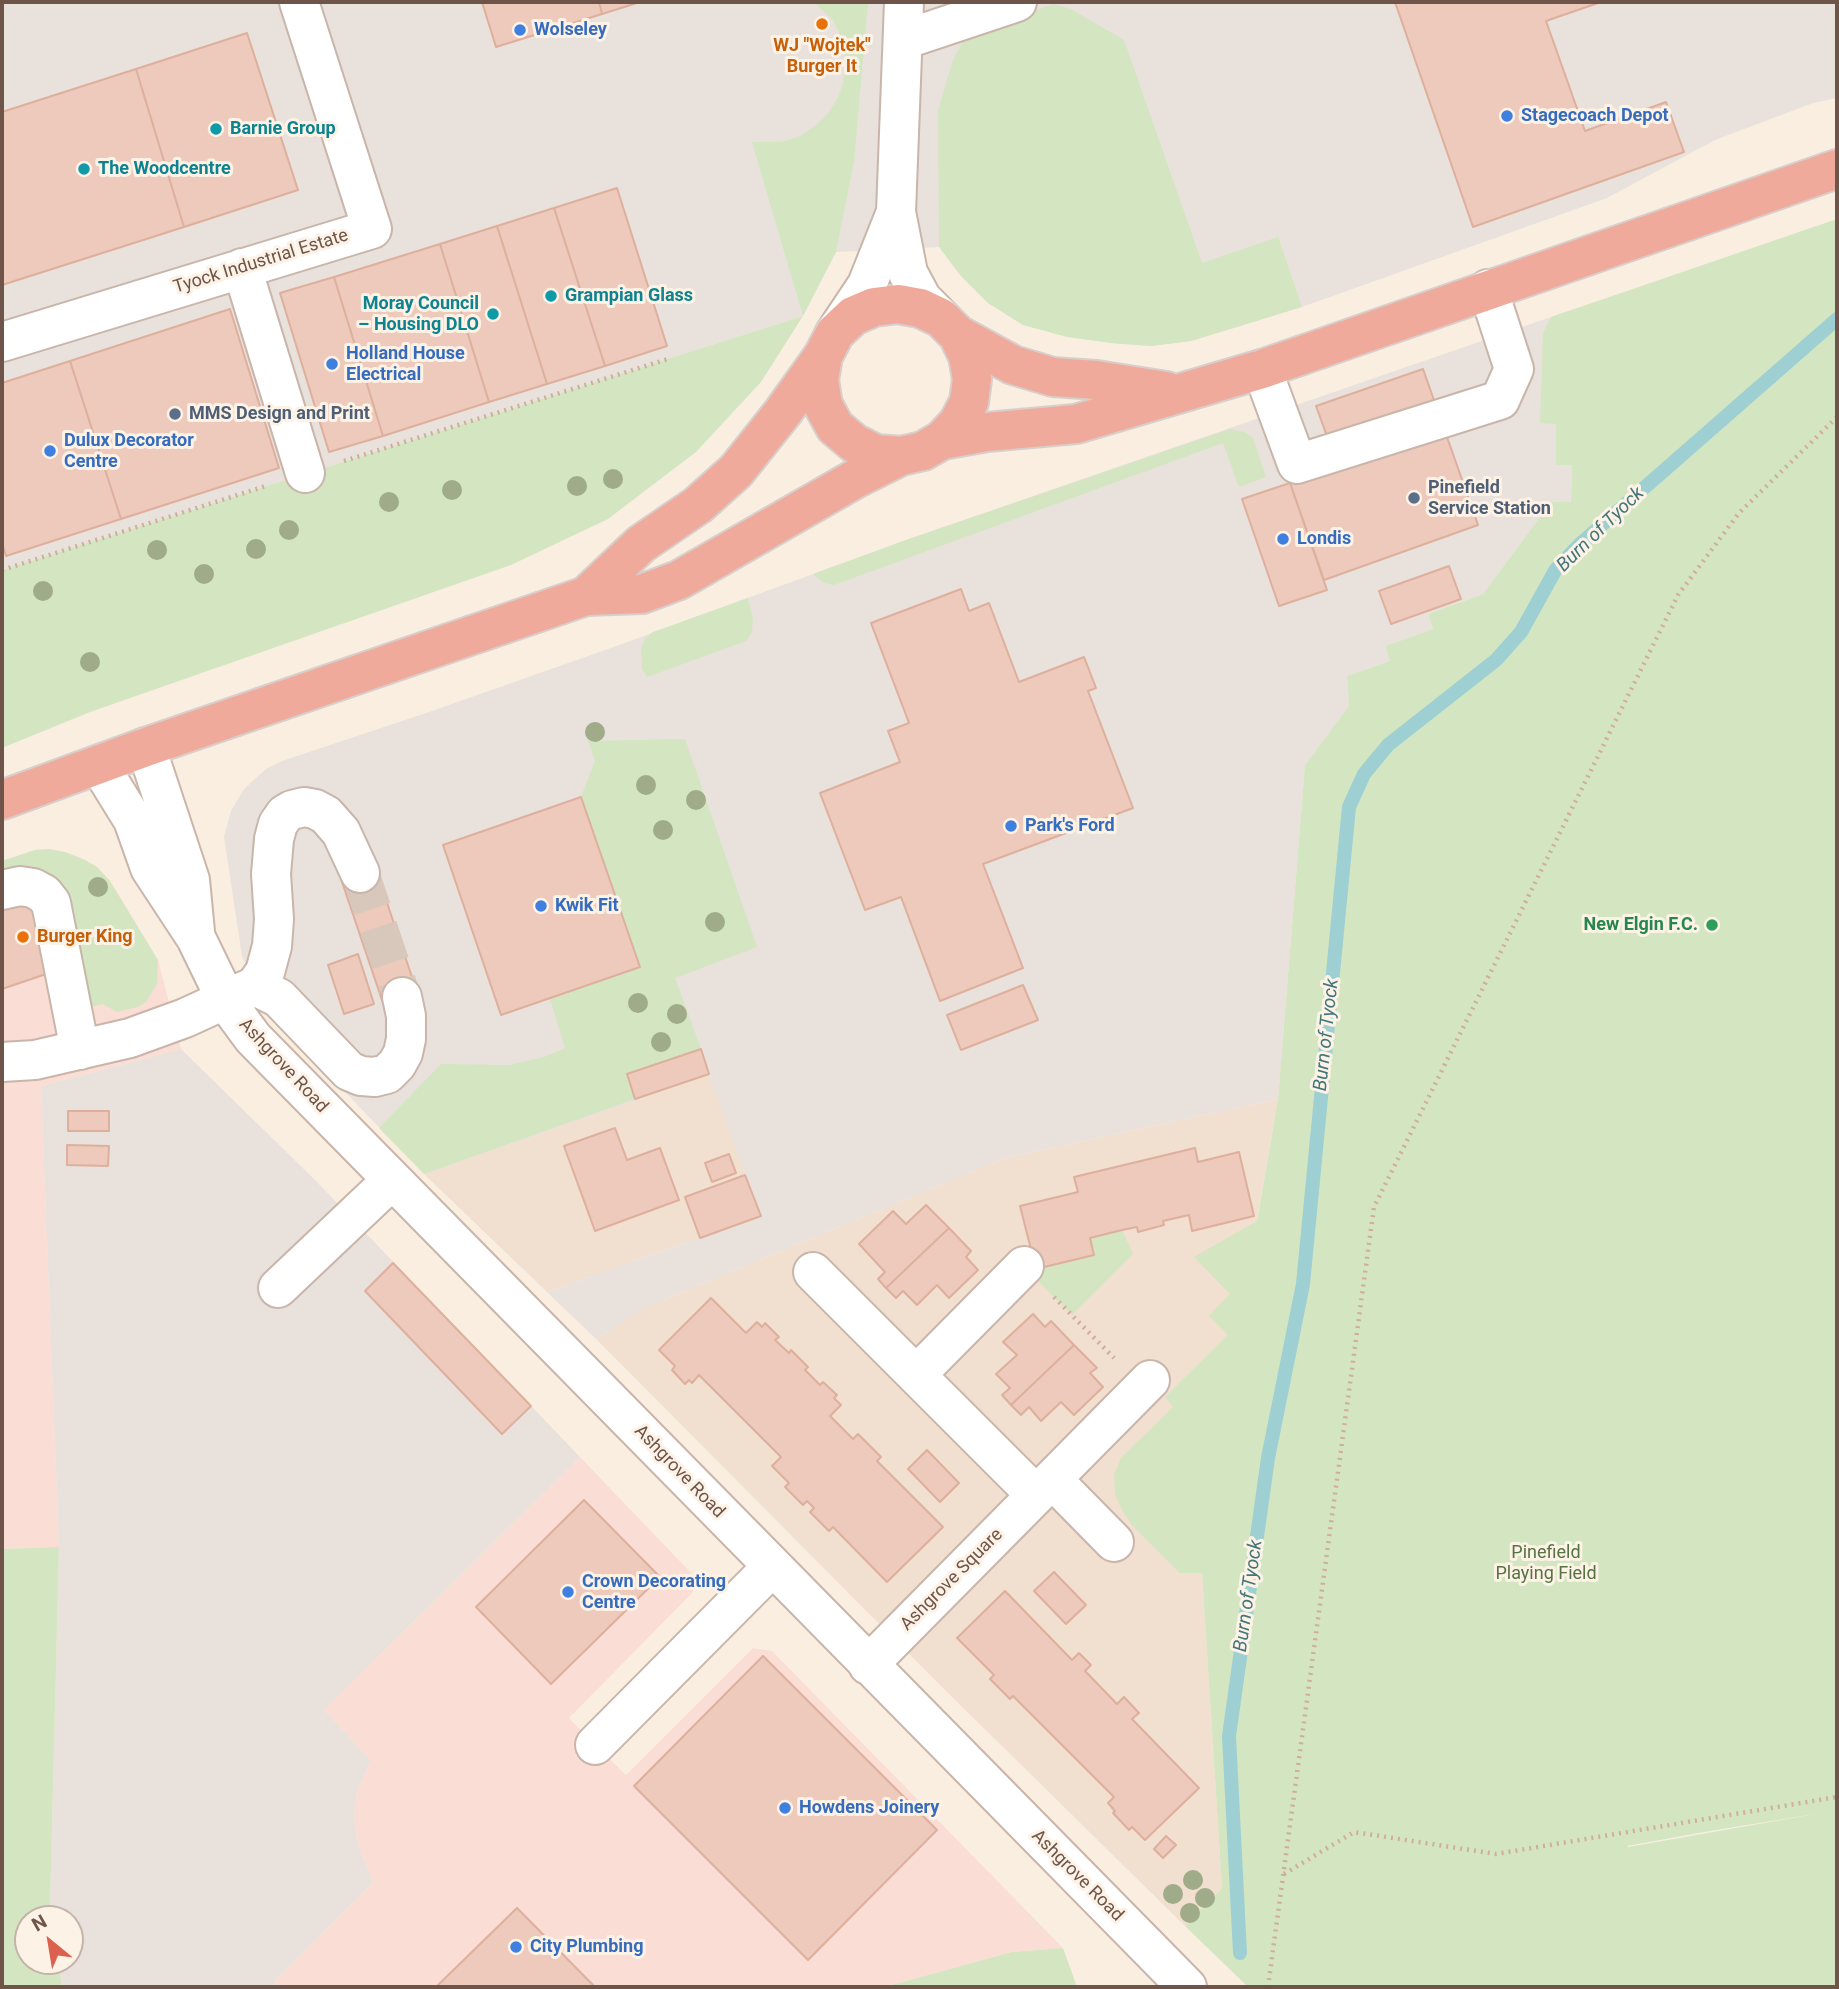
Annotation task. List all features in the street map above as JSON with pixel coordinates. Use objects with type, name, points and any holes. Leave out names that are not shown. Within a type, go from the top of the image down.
[{"type":"highway","points":[[942,440],[986,432],[1076,424],[1262,369],[1837,169]]},
{"type":"highway","points":[[586,596],[641,544],[698,505],[736,471],[783,412],[829,344],[853,316],[874,307],[898,303],[920,308],[1013,365],[1053,377],[1096,380],[1175,393]]},
{"type":"highway","points":[[2,800],[146,747],[586,596],[642,594],[679,580],[814,501],[901,456],[923,451],[942,440],[958,423],[969,402],[972,379],[968,356],[950,326]]},
{"type":"highway","points":[[829,344],[819,380],[823,405],[835,427],[854,443],[876,454],[901,456]]},
{"type":"street","name":"Tyock Industrial Estate","points":[[2,342],[372,229],[299,2]]},
{"type":"street","points":[[904,2],[896,212],[908,273],[922,299],[950,326]]},
{"type":"street","points":[[903,40],[1017,2]]},
{"type":"street","points":[[829,344],[867,285],[896,212]]},
{"type":"street","points":[[242,268],[305,473]]},
{"type":"street","points":[[1262,369],[1297,464],[1500,400],[1514,369],[1488,289]]},
{"type":"street","name":"Ashgrove Road","points":[[146,747],[190,880],[196,938]]},
{"type":"street","name":"Ashgrove Road","points":[[99,765],[133,820],[150,868],[196,938],[241,992],[253,1038],[868,1665],[1171,1982]]},
{"type":"street","points":[[2,1062],[35,1060],[158,1029],[241,992],[265,972],[270,957],[274,919],[271,857],[278,824],[285,814],[304,807],[326,815],[341,832],[359,873]]},
{"type":"street","points":[[2,890],[20,886],[33,888],[44,894],[51,903],[80,1050]]},
{"type":"street","points":[[241,992],[279,998],[349,1070],[361,1076],[375,1077],[393,1070],[403,1053],[405,1016],[402,997]]},
{"type":"street","points":[[278,1288],[392,1180]]},
{"type":"street","points":[[916,1374],[1024,1266]]},
{"type":"street","points":[[813,1272],[916,1374],[1044,1487],[1114,1542]]},
{"type":"street","name":"Ashgrove Square","points":[[868,1665],[1146,1384]]},
{"type":"street","points":[[595,1745],[772,1567]]},
{"type":"path","points":[[1268,1987],[1374,1207],[1678,595],[1739,513],[1837,417]]},
{"type":"path","points":[[1024,1266],[1146,1384]]},
{"type":"path","points":[[1284,1874],[1354,1832],[1496,1854],[1837,1797]]},
{"type":"shaded area","points":[[2,2],[1837,2],[1837,98],[1813,103],[1715,140],[1607,198],[1302,307],[1191,341],[1151,346],[1111,343],[1023,325],[988,303],[961,276],[939,247],[836,252],[803,316],[2,570]]},
{"type":"shaded area","points":[[1577,308],[1571,503],[1551,502],[1483,594],[1428,614],[1433,629],[1385,646],[1390,661],[1347,676],[1349,706],[1305,765],[1278,1099],[1005,1158],[646,1307],[596,1339],[547,1292],[761,1216],[709,1075],[424,1174],[274,1018],[255,986],[242,956],[224,837],[231,811],[244,789],[266,769],[282,761],[611,648],[906,540]]},
{"type":"shaded area","points":[[49,849],[85,860],[97,867],[110,881],[158,960],[181,1049],[41,1086],[59,1547],[2,1549],[2,861],[35,850]]},
{"type":"shaded area","points":[[181,1049],[315,1180],[580,1457],[324,1710],[371,1760],[357,1791],[354,1817],[358,1844],[373,1883],[274,1981],[280,1987],[62,1987],[60,1975],[84,1975],[84,1905],[50,1905],[59,1547],[41,1086]]},
{"type":"shaded area","points":[[709,1074],[761,1216],[547,1292],[424,1174]]},
{"type":"shaded area","points":[[1278,1099],[1208,1499],[1202,1573],[1222,1888],[1185,1926],[943,1688],[596,1339],[646,1307],[1005,1158]]},
{"type":"shaded area","points":[[580,1457],[694,1576],[693,1592],[569,1718],[595,1745],[626,1775],[753,1648],[772,1651],[1063,1948],[1012,1952],[884,1987],[280,1987],[274,1981],[373,1883],[358,1844],[354,1817],[357,1791],[371,1760],[324,1710]]},
{"type":"green space","points":[[814,2],[868,2],[854,161],[836,252],[803,316],[752,142],[781,142],[800,136],[828,113],[838,98],[846,60],[843,41],[833,20]]},
{"type":"green space","points":[[1053,4],[1071,9],[1124,40],[1202,263],[1278,237],[1302,307],[1191,341],[1151,346],[1111,343],[1067,337],[1023,325],[988,303],[961,276],[939,247],[938,110],[953,60],[966,35]]},
{"type":"green space","name":"Pinefield Playing Field","points":[[1837,219],[1837,1987],[1248,1987],[1185,1926],[1222,1888],[1202,1573],[1180,1573],[1132,1525],[1115,1494],[1114,1475],[1121,1458],[1173,1407],[1165,1397],[1228,1335],[1209,1316],[1230,1294],[1194,1257],[1257,1221],[1278,1099],[1305,765],[1349,706],[1347,676],[1390,661],[1385,646],[1433,629],[1428,614],[1483,594],[1551,502],[1571,502],[1572,465],[1556,465],[1556,424],[1540,423],[1543,333],[1551,317]],"holes":[[[1821,1813],[1628,1847],[1704,1832]]]},
{"type":"green space","points":[[803,316],[761,382],[696,452],[608,519],[511,565],[90,712],[2,748],[2,570]]},
{"type":"green space","points":[[1230,429],[1244,432],[1253,438],[1266,477],[1239,487],[1223,443],[834,585],[824,583],[813,574],[906,540]]},
{"type":"green space","points":[[748,598],[753,620],[752,632],[746,641],[647,677],[642,669],[641,649],[645,639],[653,632]]},
{"type":"green space","points":[[685,739],[757,947],[675,978],[701,1049],[627,1074],[635,1099],[424,1174],[379,1128],[441,1064],[509,1065],[544,1057],[565,1048],[550,999],[640,967],[581,797],[595,761],[588,741]]},
{"type":"green space","points":[[35,850],[65,852],[97,867],[110,881],[158,960],[157,984],[146,1002],[138,1007],[117,1012],[103,1004],[90,1007],[2,882],[2,861]]},
{"type":"green space","points":[[1122,1230],[1133,1254],[1072,1315],[1030,1273],[1036,1269],[1094,1255],[1090,1238]]},
{"type":"green space","points":[[59,1547],[50,1905],[14,1905],[14,1975],[60,1975],[62,1987],[2,1987],[2,1549]]},
{"type":"green space","points":[[1063,1948],[1077,1987],[884,1987],[1012,1952]]},
{"type":"building","name":"Wolseley","points":[[482,2],[599,2],[602,14],[496,47]]},
{"type":"building","points":[[599,2],[640,2],[602,14]]},
{"type":"building","name":"Stagecoach Depot","points":[[1395,2],[1601,2],[1546,21],[1585,131],[1666,102],[1684,152],[1473,227]]},
{"type":"building","name":"Barnie Group","points":[[247,33],[298,190],[184,227],[136,69]]},
{"type":"building","name":"The Woodcentre","points":[[136,69],[184,227],[2,285],[2,112]]},
{"type":"building","points":[[617,188],[667,346],[605,366],[554,208]]},
{"type":"building","name":"Grampian Glass","points":[[554,208],[605,366],[547,384],[497,226]]},
{"type":"building","name":"Moray Council – Housing DLO","points":[[497,226],[547,384],[489,402],[440,244]]},
{"type":"building","points":[[440,244],[489,402],[383,436],[334,277]]},
{"type":"building","name":"Holland House Electrical","points":[[334,277],[383,436],[329,452],[280,293]]},
{"type":"building","name":"MMS Design and Print","points":[[230,309],[279,468],[121,519],[70,361]]},
{"type":"building","name":"Dulux Decorator Centre","points":[[70,361],[121,519],[6,556],[2,543],[2,383]]},
{"type":"building","points":[[1423,369],[1478,525],[1324,580],[1288,477],[1336,461],[1316,406]]},
{"type":"building","name":"Londis","points":[[1290,483],[1327,590],[1279,606],[1242,499]]},
{"type":"building","points":[[1449,566],[1461,599],[1391,624],[1379,591]]},
{"type":"building","points":[[961,589],[969,611],[989,603],[1019,682],[1084,657],[1096,688],[1088,691],[1133,808],[983,864],[1023,968],[940,1001],[901,897],[865,910],[820,793],[900,762],[888,731],[909,723],[871,623]]},
{"type":"building","name":"Kwik Fit","points":[[581,797],[640,967],[501,1015],[443,845]]},
{"type":"building","points":[[375,867],[417,992],[383,1003],[341,879]]},
{"type":"building","name":"Burger King","points":[[29,893],[55,971],[2,989],[2,903]]},
{"type":"building","points":[[358,954],[374,1004],[344,1014],[328,965]]},
{"type":"building","points":[[1023,985],[1038,1020],[961,1050],[947,1015]]},
{"type":"building","points":[[701,1049],[709,1074],[635,1099],[627,1074]]},
{"type":"building","points":[[68,1111],[109,1111],[109,1131],[68,1131]]},
{"type":"building","points":[[615,1128],[627,1160],[660,1148],[679,1200],[595,1231],[564,1146]]},
{"type":"building","points":[[67,1145],[109,1146],[108,1166],[67,1165]]},
{"type":"building","points":[[1195,1148],[1198,1162],[1239,1152],[1254,1216],[1192,1231],[1189,1215],[1163,1221],[1164,1225],[1138,1232],[1137,1227],[1122,1230],[1090,1238],[1094,1255],[1036,1269],[1020,1206],[1078,1192],[1074,1177]]},
{"type":"building","points":[[729,1154],[736,1173],[712,1182],[705,1163]]},
{"type":"building","points":[[745,1175],[761,1216],[700,1238],[685,1197]]},
{"type":"building","points":[[926,1205],[949,1228],[886,1288],[878,1279],[885,1272],[859,1244],[893,1211],[906,1224]]},
{"type":"building","points":[[949,1228],[971,1251],[966,1257],[978,1270],[949,1298],[937,1285],[917,1305],[903,1291],[896,1298],[886,1288]]},
{"type":"building","points":[[393,1263],[531,1406],[502,1434],[365,1291]]},
{"type":"building","points":[[711,1298],[746,1333],[757,1322],[762,1327],[765,1323],[779,1337],[775,1340],[789,1353],[791,1350],[808,1367],[805,1370],[820,1385],[823,1382],[837,1395],[834,1398],[841,1405],[830,1416],[853,1439],[858,1434],[881,1457],[877,1461],[943,1527],[887,1582],[833,1527],[829,1531],[810,1512],[814,1508],[807,1501],[803,1505],[785,1487],[789,1483],[772,1466],[781,1457],[699,1375],[692,1383],[689,1380],[685,1384],[672,1370],[675,1366],[659,1350]]},
{"type":"building","points":[[1033,1314],[1045,1327],[1051,1321],[1074,1345],[1011,1405],[1002,1395],[1010,1388],[996,1374],[1017,1355],[1003,1342]]},
{"type":"building","points":[[1074,1345],[1097,1368],[1090,1373],[1103,1387],[1074,1415],[1061,1402],[1041,1421],[1029,1407],[1021,1415],[1011,1405]]},
{"type":"building","points":[[927,1450],[959,1483],[940,1502],[908,1469]]},
{"type":"building","name":"Crown Decorating Centre","points":[[584,1500],[660,1577],[551,1684],[476,1607]]},
{"type":"building","points":[[1054,1572],[1086,1605],[1066,1624],[1034,1591]]},
{"type":"building","points":[[1005,1591],[1072,1660],[1079,1653],[1091,1665],[1085,1671],[1117,1704],[1124,1697],[1139,1713],[1132,1719],[1199,1788],[1145,1840],[1132,1827],[1129,1830],[1113,1813],[1115,1811],[1108,1803],[1114,1797],[1013,1696],[1010,1699],[990,1679],[994,1675],[957,1638]]},
{"type":"building","name":"Howdens Joinery","points":[[763,1656],[937,1830],[808,1960],[634,1786]]},
{"type":"building","points":[[1166,1836],[1176,1845],[1163,1858],[1154,1849]]},
{"type":"building","name":"City Plumbing","points":[[517,1908],[595,1987],[436,1987]]},
{"type":"waterway","name":"Burn of Tyock","points":[[1240,1953],[1229,1736],[1268,1458],[1303,1284],[1349,807],[1364,774],[1388,745],[1496,660],[1521,632],[1556,569],[1579,545],[1837,319]]},
{"type":"tunnel","points":[[360,873],[402,997]]},
{"type":"place","name":"WJ \"Wojtek\" Burger It","points":[[822,24]]},
{"type":"place","name":"Wolseley","points":[[520,30]]},
{"type":"place","name":"Stagecoach Depot","points":[[1507,116]]},
{"type":"place","name":"Barnie Group","points":[[216,129]]},
{"type":"place","name":"The Woodcentre","points":[[84,169]]},
{"type":"place","name":"Grampian Glass","points":[[551,296]]},
{"type":"place","name":"Moray Council – Housing DLO","points":[[493,314]]},
{"type":"place","name":"Holland House Electrical","points":[[332,364]]},
{"type":"place","name":"MMS Design and Print","points":[[175,414]]},
{"type":"place","name":"Dulux Decorator Centre","points":[[50,451]]},
{"type":"place","name":"Pinefield Service Station","points":[[1414,498]]},
{"type":"place","name":"Londis","points":[[1283,539]]},
{"type":"place","name":"Park's Ford","points":[[1011,826]]},
{"type":"place","name":"Kwik Fit","points":[[541,906]]},
{"type":"place","name":"New Elgin F.C.","points":[[1712,925]]},
{"type":"place","name":"Burger King","points":[[23,937]]},
{"type":"place","name":"Crown Decorating Centre","points":[[568,1592]]},
{"type":"place","name":"Howdens Joinery","points":[[785,1808]]},
{"type":"place","name":"City Plumbing","points":[[516,1947]]}]
